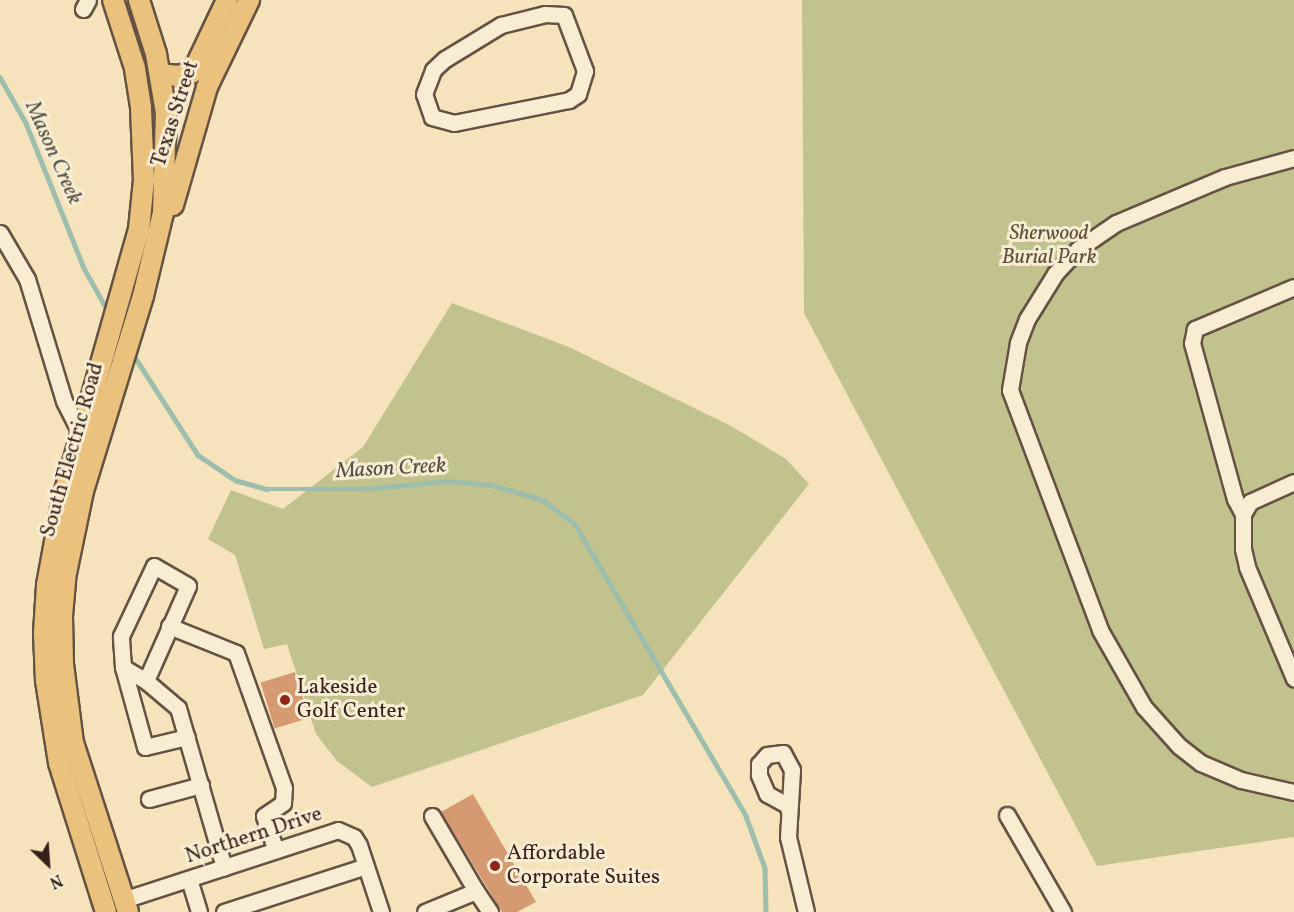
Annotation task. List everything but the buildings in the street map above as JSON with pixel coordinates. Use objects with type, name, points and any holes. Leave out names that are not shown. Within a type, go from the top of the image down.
[{"type":"main road","name":"South Electric Road","points":[[106,912],[60,763],[46,681],[47,585],[79,430],[93,398],[139,229],[144,139],[135,68],[113,0]]},
{"type":"main road","name":"South Electric Road","points":[[126,906],[79,766],[63,664],[62,616],[72,538],[157,246],[168,151],[160,74],[139,0]]},
{"type":"main road","name":"Texas Street","points":[[160,74],[178,76],[193,72],[226,0]]},
{"type":"main road","name":"Texas Street","points":[[157,246],[175,200],[207,87],[249,0]]},
{"type":"street","points":[[563,8],[585,71],[578,94],[569,100],[454,123],[432,117],[424,102],[427,81],[445,59],[501,25],[525,16],[563,8]]},
{"type":"street","points":[[1294,158],[1225,177],[1116,224],[1078,249],[1055,274],[1027,319],[1018,343],[1010,390],[1096,620],[1144,707],[1173,740],[1201,763],[1241,780],[1294,792]]},
{"type":"street","points":[[0,233],[27,279],[64,401],[79,430]]},
{"type":"street","points":[[1294,286],[1195,329],[1192,335],[1235,499],[1243,513],[1243,549],[1247,567],[1290,656],[1294,678]]},
{"type":"street","points":[[1243,513],[1250,502],[1294,482]]},
{"type":"street","points":[[146,681],[188,586],[154,566],[121,636],[123,667],[145,747],[187,737]]},
{"type":"street","points":[[169,626],[236,653],[284,788],[283,802],[264,816],[276,850]]},
{"type":"street","points":[[123,667],[146,681],[178,708],[225,867]]},
{"type":"street","points":[[149,799],[201,785]]},
{"type":"street","points":[[789,811],[788,837],[806,912]]},
{"type":"street","points":[[1007,815],[1063,912]]},
{"type":"street","points":[[432,816],[490,912]]},
{"type":"street","name":"Northern Drive","points":[[126,906],[189,879],[338,830],[354,837],[381,912]]},
{"type":"street","points":[[224,912],[366,866]]},
{"type":"street","points":[[189,879],[199,912]]},
{"type":"street","points":[[425,912],[476,891]]},
{"type":"green space","name":"Sherwood Burial Park","points":[[802,0],[1294,0],[1294,837],[1097,866],[804,313]]},
{"type":"green space","points":[[452,303],[569,347],[731,426],[786,459],[809,484],[643,695],[372,787],[337,761],[316,734],[287,644],[264,649],[235,555],[208,539],[231,490],[283,509],[363,447]]},
{"type":"waterway","name":"Mason Creek","points":[[0,77],[26,123],[84,268],[109,313]]},
{"type":"waterway","name":"Mason Creek","points":[[131,351],[198,455],[235,480],[267,489],[364,489],[447,481],[492,485],[543,500],[575,524],[746,816],[765,868],[766,912]]},
{"type":"place","name":"Lakeside Golf Center","points":[[285,700]]},
{"type":"place","name":"Affordable Corporate Suites","points":[[495,866]]}]
